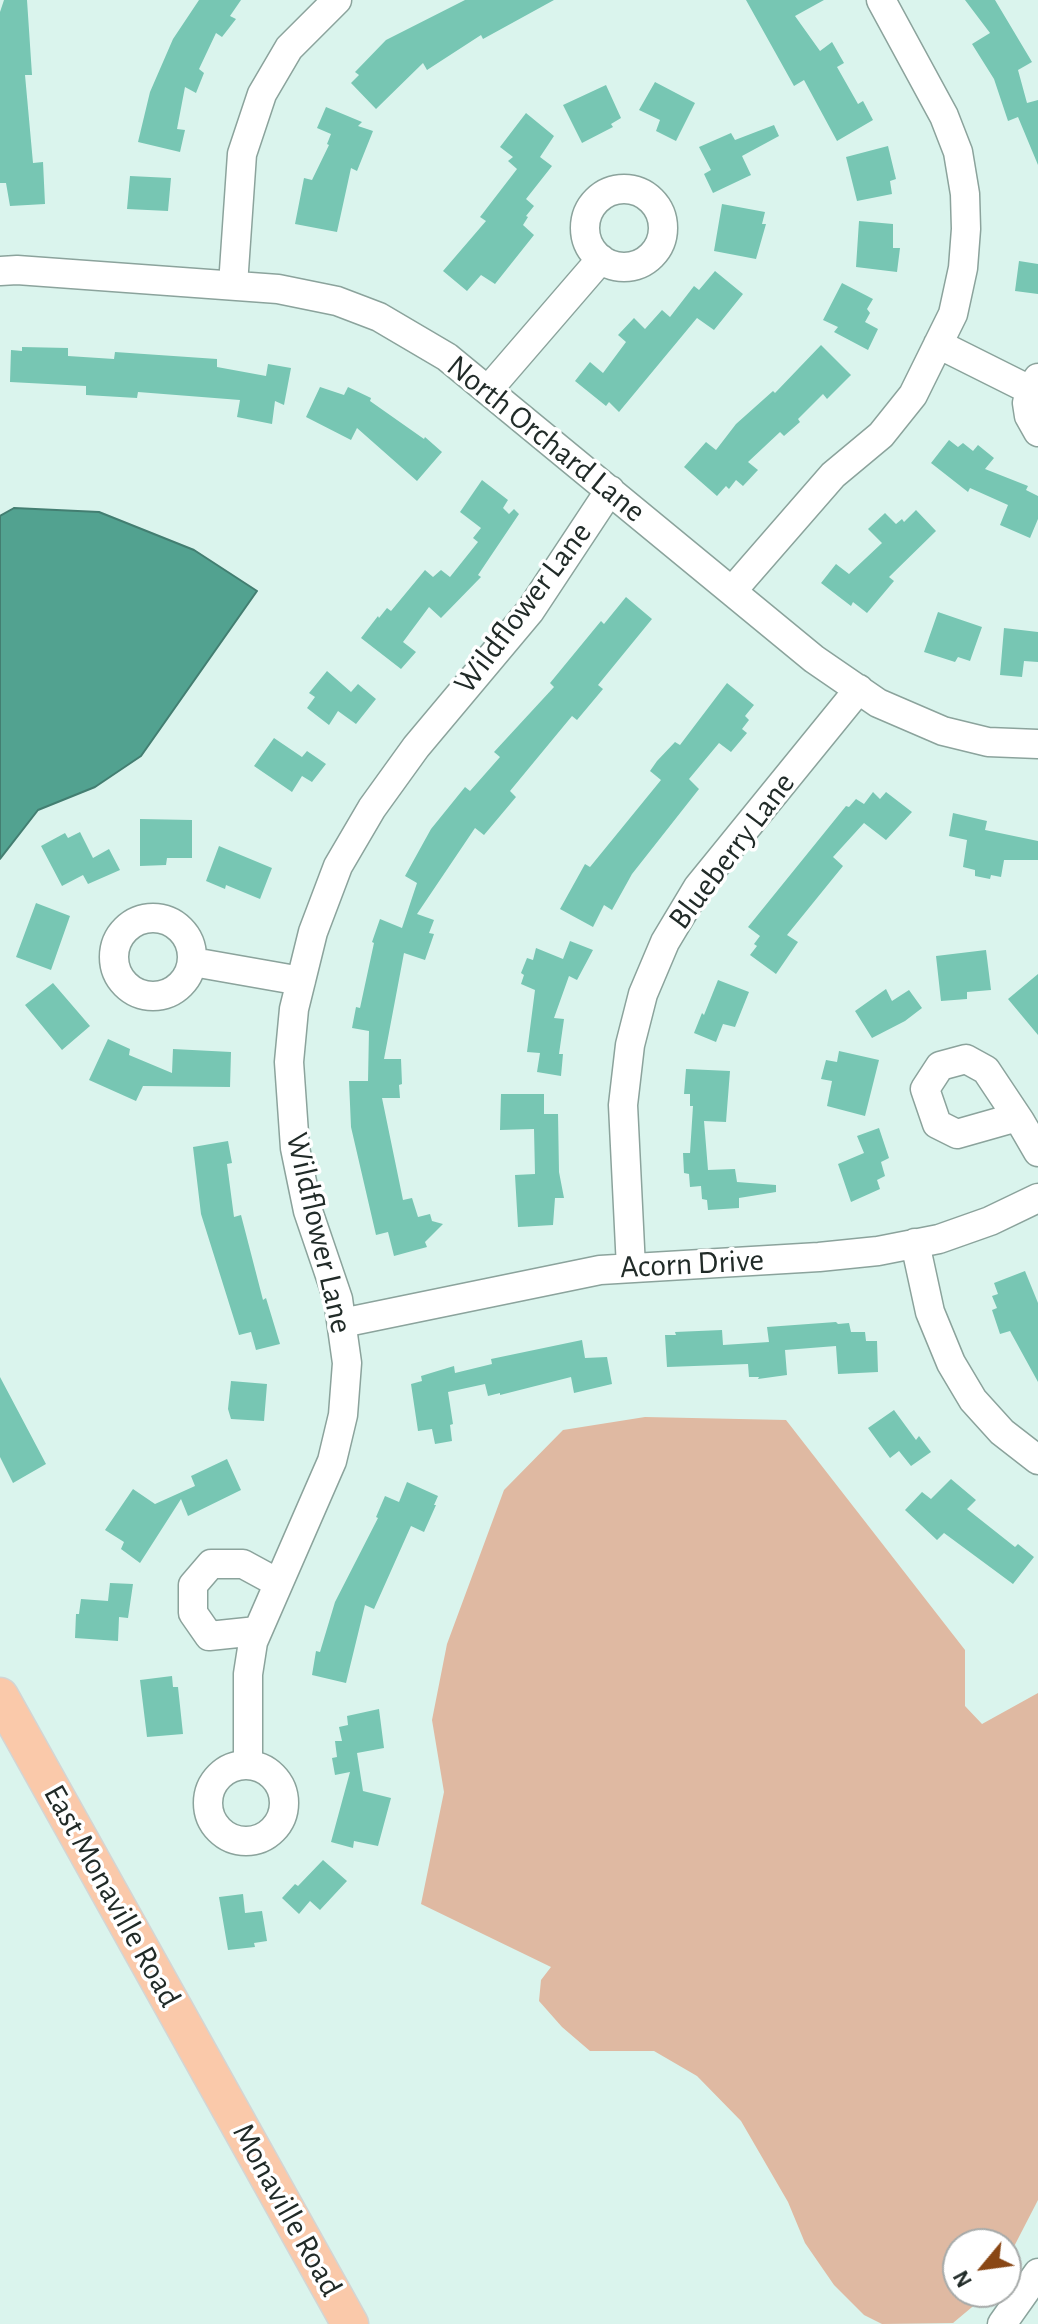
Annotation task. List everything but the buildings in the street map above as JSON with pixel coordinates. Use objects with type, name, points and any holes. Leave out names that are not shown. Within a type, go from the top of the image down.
[{"type":"main road","name":"East Monaville Road","points":[[0,1696],[223,2096]]},
{"type":"main road","name":"Monaville Road","points":[[223,2096],[350,2324]]},
{"type":"street","points":[[233,285],[242,154],[262,94],[289,48],[337,0]]},
{"type":"street","points":[[732,591],[833,475],[881,435],[913,395],[953,314],[963,268],[966,229],[965,194],[958,152],[944,116],[881,0]]},
{"type":"street","points":[[488,390],[601,259]]},
{"type":"street","name":"North Orchard Lane","points":[[0,271],[278,289],[337,301],[379,317],[447,357],[814,659],[878,703],[943,731],[988,742],[1038,744]]},
{"type":"street","points":[[938,344],[1034,384],[1027,403],[1029,416],[1038,432]]},
{"type":"street","name":"Wildflower Lane","points":[[248,1765],[248,1674],[253,1642],[332,1461],[343,1415],[347,1363],[342,1323],[338,1299],[308,1211],[295,1148],[289,1062],[294,1009],[313,932],[338,866],[372,808],[416,747],[530,611],[610,490]]},
{"type":"street","name":"Blueberry Lane","points":[[631,1268],[623,1105],[630,1045],[643,994],[665,942],[698,887],[859,689]]},
{"type":"street","points":[[193,962],[301,981]]},
{"type":"street","points":[[1017,1117],[1038,1152]]},
{"type":"street","name":"Acorn Drive","points":[[342,1323],[600,1270],[878,1251],[939,1239],[990,1221],[1038,1198]]},
{"type":"street","points":[[915,1243],[930,1312],[951,1363],[982,1410],[1002,1432],[1038,1459]]},
{"type":"street","points":[[257,1631],[209,1636],[193,1613],[193,1585],[211,1564],[243,1564],[278,1583]]},
{"type":"street","points":[[1002,2324],[1038,2273]]},
{"type":"shaded area","points":[[14,508],[99,512],[194,550],[257,591],[141,756],[95,787],[38,810],[0,859],[0,516]]},
{"type":"shaded area","points":[[645,1417],[786,1420],[965,1650],[965,1706],[982,1724],[1038,1693],[1038,2200],[1022,2231],[1022,2228],[942,2228],[942,2308],[971,2308],[953,2323],[882,2324],[864,2315],[834,2285],[805,2243],[788,2202],[741,2121],[697,2076],[654,2051],[590,2051],[562,2027],[539,2001],[541,1980],[551,1967],[421,1904],[444,1792],[432,1720],[447,1644],[504,1490],[563,1430]]}]
